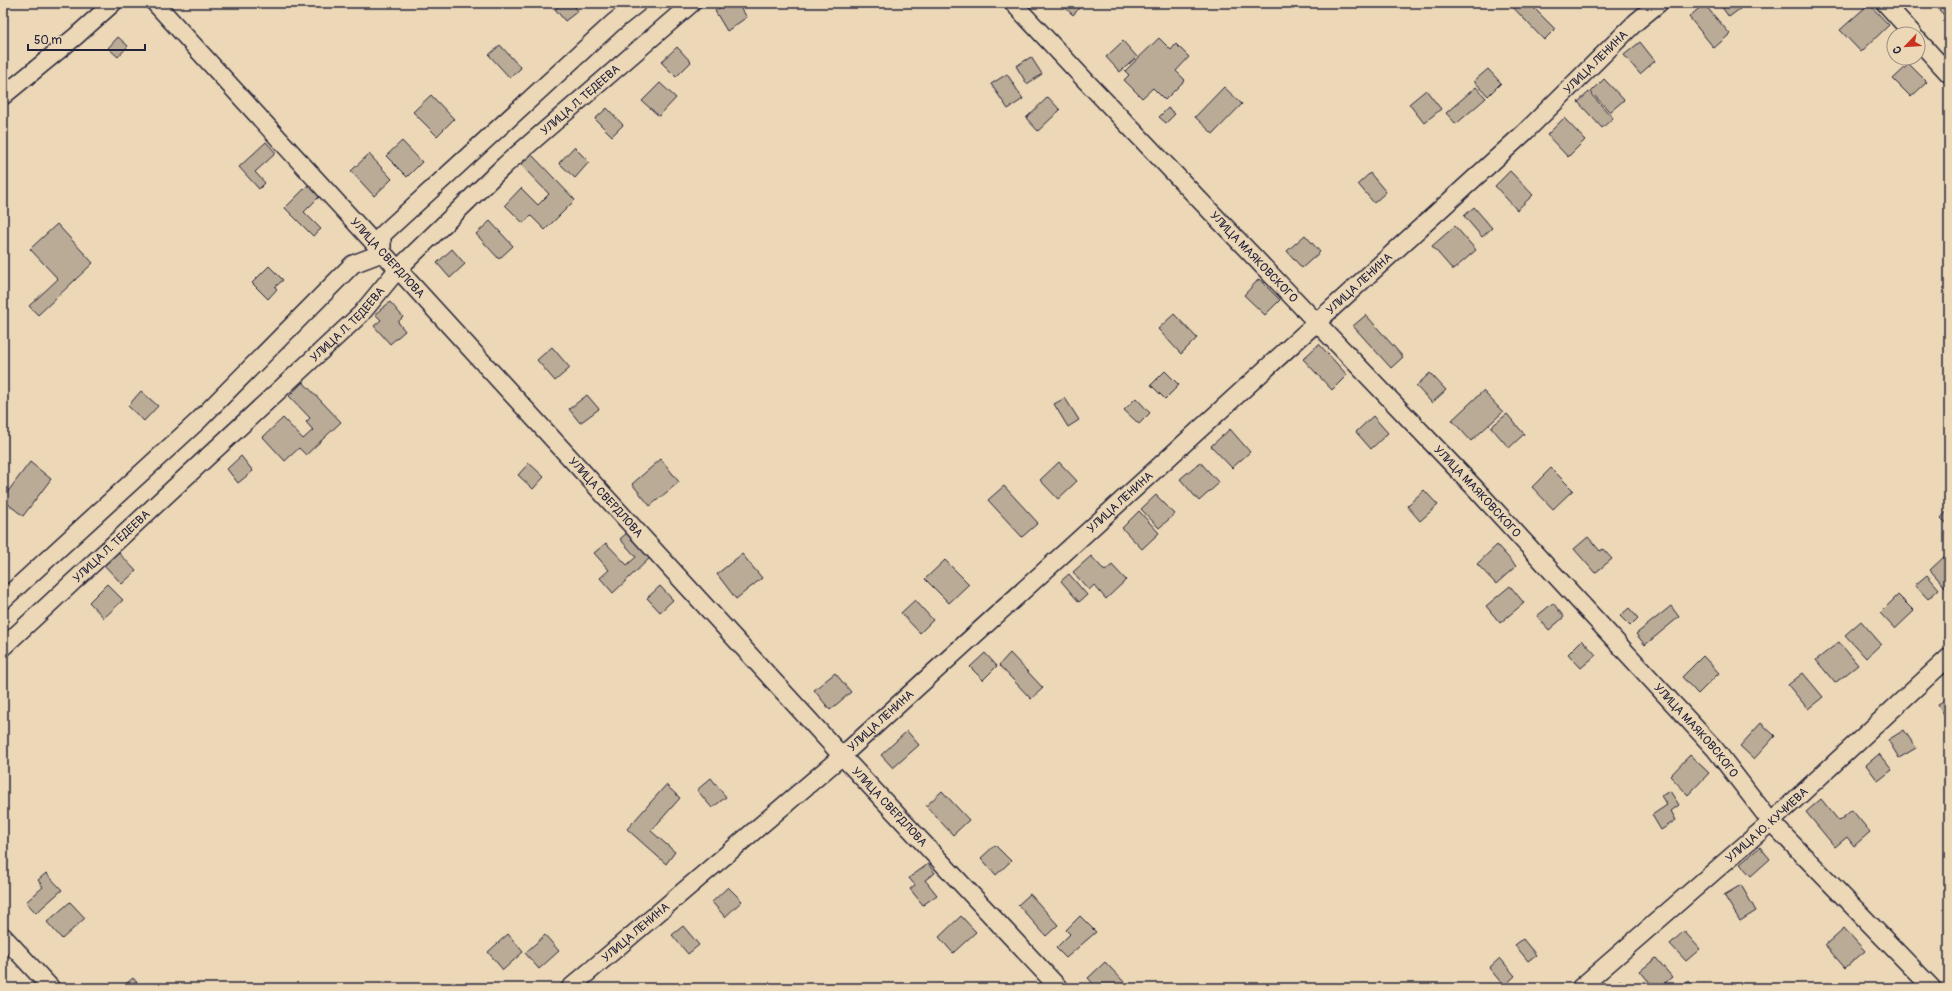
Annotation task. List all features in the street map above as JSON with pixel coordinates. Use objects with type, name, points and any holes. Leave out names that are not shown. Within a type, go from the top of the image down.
[{"type":"street","points":[[3,96],[75,37],[113,3]]},
{"type":"street","name":"УЛИЦА СВЕРДЛОВА","points":[[155,3],[842,756],[1059,988]]},
{"type":"street","points":[[3,600],[198,421],[353,264],[382,253],[382,234],[613,23],[638,3]]},
{"type":"street","name":"УЛИЦА Л. ТЕДЕЕВА","points":[[3,647],[361,314],[398,269],[505,164],[692,3]]},
{"type":"street","name":"УЛИЦА МАЯКОВСКОГО","points":[[1013,3],[1316,323],[1473,486],[1709,743],[1771,822],[1932,988]]},
{"type":"street","name":"УЛИЦА ЛЕНИНА","points":[[570,988],[842,756],[1524,133],[1636,22],[1658,3]]},
{"type":"street","points":[[1884,3],[1906,26]]},
{"type":"street","points":[[1926,49],[1949,74]]},
{"type":"street","name":"УЛИЦА Ю. КУЧИЕВА","points":[[1580,988],[1771,822],[1949,657]]},
{"type":"street","points":[[3,936],[51,988]]},
{"type":"building","points":[[563,3],[572,3],[578,11],[565,21],[555,9]]},
{"type":"building","points":[[727,3],[737,3],[747,17],[727,31],[715,11]]},
{"type":"building","points":[[1060,3],[1084,3],[1073,15]]},
{"type":"building","points":[[1509,3],[1529,3],[1555,29],[1544,40]]},
{"type":"building","points":[[1719,3],[1736,3],[1741,8],[1729,17]]},
{"type":"building","points":[[1941,3],[1949,3],[1949,20],[1936,7]]},
{"type":"building","points":[[1704,4],[1730,34],[1714,48],[1689,17]]},
{"type":"building","points":[[1869,4],[1889,25],[1886,26],[1886,28],[1861,52],[1840,30]]},
{"type":"building","points":[[118,37],[128,46],[118,57],[108,48]]},
{"type":"building","points":[[1159,38],[1171,50],[1176,44],[1189,57],[1176,71],[1185,80],[1165,100],[1153,88],[1142,98],[1124,80],[1129,75],[1125,71]]},
{"type":"building","points":[[1123,41],[1137,57],[1120,72],[1106,57]]},
{"type":"building","points":[[1640,42],[1655,61],[1640,74],[1624,55]]},
{"type":"building","points":[[500,45],[521,68],[510,78],[489,55]]},
{"type":"building","points":[[677,47],[691,62],[676,77],[661,62]]},
{"type":"building","points":[[1031,57],[1042,74],[1027,84],[1016,66]]},
{"type":"building","points":[[1907,66],[1911,66],[1927,82],[1911,97],[1893,79]]},
{"type":"building","points":[[1488,69],[1501,83],[1488,96],[1474,81]]},
{"type":"building","points":[[1007,74],[1023,99],[1008,109],[991,84]]},
{"type":"building","points":[[1604,79],[1624,100],[1610,112],[1591,92]]},
{"type":"building","points":[[660,83],[676,98],[659,116],[642,101]]},
{"type":"building","points":[[1224,87],[1242,104],[1213,134],[1195,117]]},
{"type":"building","points":[[1476,87],[1486,98],[1456,124],[1446,113]]},
{"type":"building","points":[[1426,90],[1441,109],[1424,123],[1409,104]]},
{"type":"building","points":[[1589,92],[1613,118],[1602,128],[1578,102]]},
{"type":"building","points":[[431,95],[454,119],[437,136],[413,112]]},
{"type":"building","points":[[1048,97],[1060,110],[1038,131],[1026,118]]},
{"type":"building","points":[[607,108],[623,125],[612,136],[595,119]]},
{"type":"building","points":[[1168,108],[1175,114],[1166,123],[1159,117]]},
{"type":"building","points":[[1564,118],[1585,140],[1568,157],[1547,135]]},
{"type":"building","points":[[402,141],[422,162],[407,177],[386,156]]},
{"type":"building","points":[[266,142],[276,153],[255,172],[265,183],[259,189],[239,167]]},
{"type":"building","points":[[574,147],[589,162],[575,178],[559,163]]},
{"type":"building","points":[[369,154],[392,179],[374,196],[351,171]]},
{"type":"building","points":[[531,154],[575,200],[545,230],[531,216],[523,223],[505,205],[521,188],[538,205],[549,194],[521,165]]},
{"type":"building","points":[[1510,171],[1533,195],[1517,210],[1495,186]]},
{"type":"building","points":[[1370,173],[1386,192],[1374,203],[1358,184]]},
{"type":"building","points":[[309,184],[320,196],[304,212],[321,229],[313,236],[285,208]]},
{"type":"building","points":[[1474,207],[1492,228],[1482,237],[1464,216]]},
{"type":"building","points":[[490,221],[513,246],[499,259],[476,234]]},
{"type":"building","points":[[57,224],[93,263],[38,315],[29,306],[58,279],[30,249]]},
{"type":"building","points":[[1455,226],[1476,250],[1453,270],[1432,246]]},
{"type":"building","points":[[1305,235],[1320,252],[1302,268],[1287,251]]},
{"type":"building","points":[[452,249],[465,264],[450,278],[437,263]]},
{"type":"building","points":[[269,266],[283,280],[275,287],[277,289],[268,299],[252,283]]},
{"type":"building","points":[[1259,279],[1280,300],[1265,315],[1244,295]]},
{"type":"building","points":[[390,302],[403,317],[398,322],[405,331],[390,344],[374,326],[381,320],[375,314]]},
{"type":"building","points":[[1174,314],[1197,338],[1181,354],[1158,329]]},
{"type":"building","points":[[1366,315],[1403,357],[1391,368],[1353,326]]},
{"type":"building","points":[[1319,344],[1347,375],[1332,390],[1303,359]]},
{"type":"building","points":[[552,347],[570,368],[555,381],[537,360]]},
{"type":"building","points":[[1165,371],[1179,385],[1165,399],[1151,385]]},
{"type":"building","points":[[1430,373],[1446,390],[1432,403],[1416,386]]},
{"type":"building","points":[[303,382],[341,422],[306,455],[299,448],[285,461],[263,437],[283,418],[303,439],[313,430],[306,422],[310,418],[289,396]]},
{"type":"building","points":[[141,391],[158,406],[144,421],[128,406]]},
{"type":"building","points":[[1483,391],[1503,412],[1471,441],[1452,420]]},
{"type":"building","points":[[587,395],[599,409],[580,423],[569,409]]},
{"type":"building","points":[[1065,398],[1079,420],[1068,427],[1054,404]]},
{"type":"building","points":[[1136,398],[1150,413],[1139,424],[1124,410]]},
{"type":"building","points":[[1507,414],[1524,434],[1509,448],[1491,427]]},
{"type":"building","points":[[1373,416],[1388,433],[1371,449],[1356,432]]},
{"type":"building","points":[[1230,429],[1250,452],[1232,468],[1211,446]]},
{"type":"building","points":[[241,456],[253,471],[238,483],[227,469]]},
{"type":"building","points":[[661,459],[679,482],[650,506],[632,484]]},
{"type":"building","points":[[30,462],[51,479],[23,516],[3,500],[3,498]]},
{"type":"building","points":[[1059,462],[1077,481],[1058,499],[1040,480]]},
{"type":"building","points":[[1200,462],[1219,483],[1199,501],[1180,479]]},
{"type":"building","points":[[529,463],[544,477],[533,489],[518,475]]},
{"type":"building","points":[[1551,468],[1573,490],[1553,509],[1532,487]]},
{"type":"building","points":[[1004,486],[1038,523],[1022,537],[988,500]]},
{"type":"building","points":[[1424,490],[1438,505],[1420,521],[1407,506]]},
{"type":"building","points":[[1156,495],[1175,514],[1159,528],[1141,509]]},
{"type":"building","points":[[1949,509],[1949,526],[1941,518]]},
{"type":"building","points":[[1139,511],[1159,533],[1142,549],[1122,528]]},
{"type":"building","points":[[628,532],[651,557],[613,593],[600,578],[609,570],[594,553],[606,543],[627,565],[636,557],[620,539]]},
{"type":"building","points":[[1588,537],[1600,551],[1603,549],[1612,559],[1595,573],[1574,549]]},
{"type":"building","points":[[1497,545],[1516,566],[1496,584],[1477,564]]},
{"type":"building","points":[[116,550],[136,571],[122,584],[102,563]]},
{"type":"building","points":[[742,554],[762,578],[736,599],[717,574]]},
{"type":"building","points":[[1091,556],[1105,571],[1112,565],[1126,580],[1106,599],[1094,585],[1089,590],[1073,572]]},
{"type":"building","points":[[1945,556],[1949,560],[1949,583],[1945,587],[1930,570]]},
{"type":"building","points":[[945,560],[969,584],[949,603],[925,579]]},
{"type":"building","points":[[1069,574],[1087,595],[1079,602],[1061,581]]},
{"type":"building","points":[[1927,575],[1939,589],[1928,599],[1915,585]]},
{"type":"building","points":[[107,584],[123,600],[104,618],[89,602]]},
{"type":"building","points":[[660,586],[673,600],[660,612],[647,598]]},
{"type":"building","points":[[1510,586],[1524,603],[1500,623],[1486,606]]},
{"type":"building","points":[[1898,595],[1914,611],[1895,629],[1880,613]]},
{"type":"building","points":[[915,600],[933,620],[920,633],[901,613]]},
{"type":"building","points":[[1553,603],[1564,617],[1549,630],[1537,616]]},
{"type":"building","points":[[1671,606],[1679,617],[1645,645],[1636,634]]},
{"type":"building","points":[[1629,608],[1638,618],[1630,626],[1620,616]]},
{"type":"building","points":[[1861,621],[1881,644],[1866,658],[1845,635]]},
{"type":"building","points":[[1582,640],[1596,655],[1581,668],[1568,654]]},
{"type":"building","points":[[1839,642],[1858,665],[1835,683],[1816,660]]},
{"type":"building","points":[[985,653],[997,666],[983,680],[970,667]]},
{"type":"building","points":[[1010,653],[1043,688],[1031,699],[999,665]]},
{"type":"building","points":[[1703,656],[1719,673],[1698,694],[1682,677]]},
{"type":"building","points":[[835,673],[851,692],[830,710],[814,690]]},
{"type":"building","points":[[1803,673],[1823,697],[1808,709],[1788,685]]},
{"type":"building","points":[[1949,698],[1949,723],[1938,704]]},
{"type":"building","points":[[1761,723],[1775,736],[1754,759],[1740,746]]},
{"type":"building","points":[[1904,730],[1916,748],[1899,758],[1888,740]]},
{"type":"building","points":[[907,731],[919,745],[893,768],[881,755]]},
{"type":"building","points":[[1879,754],[1892,770],[1878,781],[1866,765]]},
{"type":"building","points":[[1690,755],[1709,773],[1688,795],[1670,776]]},
{"type":"building","points":[[711,778],[726,797],[712,808],[697,790]]},
{"type":"building","points":[[666,785],[680,798],[651,831],[675,852],[666,864],[627,829]]},
{"type":"building","points":[[942,791],[969,820],[953,835],[926,806]]},
{"type":"building","points":[[1670,791],[1679,805],[1671,811],[1676,820],[1661,830],[1652,815],[1667,805],[1661,796]]},
{"type":"building","points":[[1821,799],[1839,821],[1852,810],[1870,832],[1854,846],[1847,837],[1835,847],[1806,812]]},
{"type":"building","points":[[995,845],[1011,861],[996,875],[981,858]]},
{"type":"building","points":[[1760,847],[1770,859],[1751,876],[1740,864]]},
{"type":"building","points":[[928,864],[935,873],[925,880],[937,895],[923,905],[910,889],[915,885],[909,878]]},
{"type":"building","points":[[46,873],[62,890],[36,913],[26,902],[43,887],[38,880]]},
{"type":"building","points":[[1741,885],[1756,911],[1740,921],[1724,895]]},
{"type":"building","points":[[728,887],[742,901],[725,917],[712,902]]},
{"type":"building","points":[[1030,894],[1058,925],[1046,936],[1018,905]]},
{"type":"building","points":[[70,902],[85,918],[62,939],[47,922]]},
{"type":"building","points":[[961,916],[976,932],[953,953],[939,937]]},
{"type":"building","points":[[1080,916],[1096,932],[1066,958],[1056,948],[1070,934],[1066,930]]},
{"type":"building","points":[[683,926],[699,945],[688,954],[672,935]]},
{"type":"building","points":[[1844,928],[1865,951],[1845,968],[1825,945]]},
{"type":"building","points":[[1684,931],[1700,949],[1686,961],[1670,944]]},
{"type":"building","points":[[508,934],[523,952],[503,970],[488,952]]},
{"type":"building","points":[[545,935],[559,951],[539,969],[525,953]]},
{"type":"building","points":[[1523,939],[1536,955],[1528,961],[1515,945]]},
{"type":"building","points":[[1500,958],[1515,976],[1504,986],[1489,968]]},
{"type":"building","points":[[1656,958],[1672,977],[1659,988],[1654,988],[1640,971]]},
{"type":"building","points":[[1105,962],[1126,984],[1121,988],[1097,988],[1088,978]]},
{"type":"building","points":[[133,978],[142,988],[121,988]]},
{"type":"building","points":[[1620,980],[1628,988],[1611,988]]},
{"type":"building","points":[[1689,981],[1695,988],[1679,988]]}]
